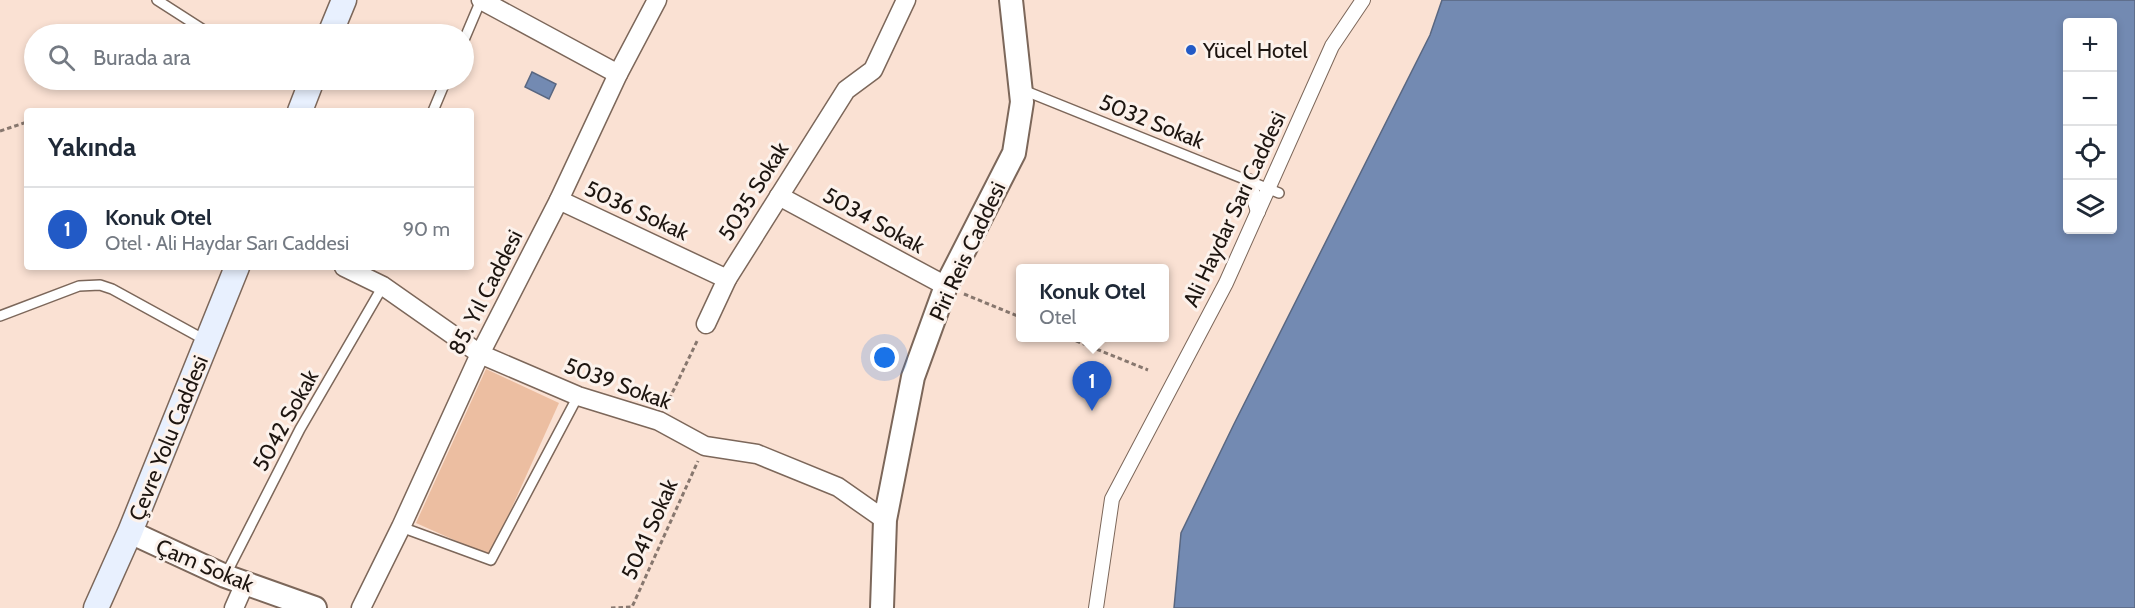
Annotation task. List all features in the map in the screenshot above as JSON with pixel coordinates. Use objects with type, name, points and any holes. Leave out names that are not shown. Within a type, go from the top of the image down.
[{"type":"main road","points":[[334,24],[344,0]]},
{"type":"main road","points":[[300,108],[303,90]]},
{"type":"main road","name":"Çevre Yolu Caddesi","points":[[96,608],[130,532],[236,270]]},
{"type":"street","points":[[481,0],[618,74]]},
{"type":"street","name":"85. Yıl Caddesi","points":[[361,608],[401,527],[480,354],[657,0]]},
{"type":"street","name":"5035 Sokak","points":[[706,324],[727,279],[846,90],[873,70],[906,0]]},
{"type":"street","name":"Piri Reis Caddesi","points":[[882,608],[885,520],[913,377],[946,286],[1014,153],[1022,102],[1011,0]]},
{"type":"street","name":"Ali Haydar Sarı Caddesi","points":[[1096,608],[1112,499],[1226,283],[1258,212],[1274,191],[1332,46],[1363,0]]},
{"type":"street","points":[[1249,181],[1258,212]]},
{"type":"street","name":"5034 Sokak","points":[[779,196],[946,286]]},
{"type":"street","name":"5036 Sokak","points":[[559,200],[727,279]]},
{"type":"street","name":"5039 Sokak","points":[[352,270],[383,286],[480,354],[578,396],[659,422],[705,446],[758,454],[838,487],[885,520]]},
{"type":"street","name":"Çam Sokak","points":[[130,532],[235,579],[315,608]]},
{"type":"street","points":[[234,608],[235,579]]},
{"type":"lane","points":[[157,0],[194,24]]},
{"type":"lane","points":[[471,24],[481,0]]},
{"type":"lane","name":"5032 Sokak","points":[[1021,89],[1274,191]]},
{"type":"lane","points":[[434,108],[442,90]]},
{"type":"lane","points":[[0,316],[79,286],[100,285],[112,289],[207,341]]},
{"type":"lane","name":"5042 Sokak","points":[[235,579],[300,429],[383,286]]},
{"type":"lane","points":[[401,527],[491,560],[578,396]]},
{"type":"path","points":[[0,131],[24,123]]},
{"type":"path","points":[[946,286],[1016,315]]},
{"type":"path","points":[[659,422],[706,324]]},
{"type":"path","points":[[1079,342],[1148,370]]},
{"type":"path","name":"5041 Sokak","points":[[611,608],[632,607],[705,446]]},
{"type":"shaded area","points":[[486,369],[559,403],[490,556],[416,523]]},
{"type":"water","points":[[1442,0],[2135,0],[2135,608],[1174,608],[1181,533],[1430,35]]},
{"type":"water","points":[[532,72],[556,84],[549,99],[525,87]]},
{"type":"place","name":"Yücel Hotel","points":[[1191,50]]},
{"type":"place","name":"Konuk Otel","points":[[1092,411]]}]
